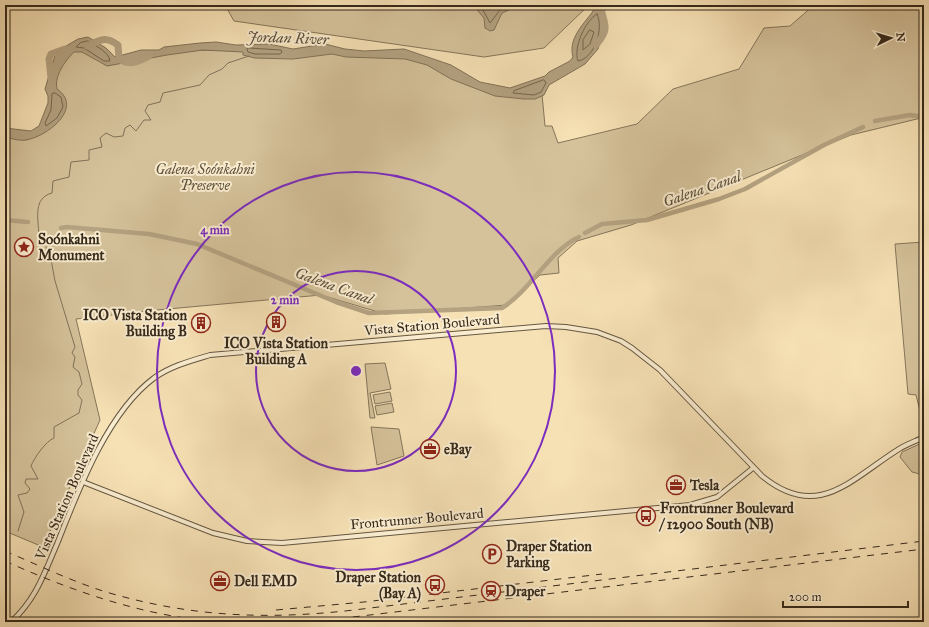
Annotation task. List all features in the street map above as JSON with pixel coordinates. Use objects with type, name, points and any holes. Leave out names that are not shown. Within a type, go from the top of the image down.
[{"type":"street","name":"Vista Station Boulevard","points":[[12,622],[33,598],[83,482],[110,428],[122,410],[141,389],[155,378],[186,362],[210,355],[546,326],[566,327],[596,332],[621,341],[636,350],[660,370],[753,468],[775,487],[786,493],[802,497],[822,495],[847,485],[900,448],[924,437]]},
{"type":"street","name":"Frontrunner Boulevard","points":[[83,482],[218,535],[248,541],[282,542],[690,505],[717,497],[753,468]]},
{"type":"green space","points":[[225,5],[589,5],[544,48],[484,57],[234,21]]},
{"type":"green space","name":"Galena Soónkahni Preserve","points":[[814,5],[924,5],[924,119],[921,118],[851,135],[631,225],[577,241],[558,258],[559,273],[540,275],[507,305],[385,314],[321,295],[76,319],[100,420],[43,547],[5,531],[5,134],[16,138],[48,129],[53,80],[69,52],[83,48],[126,64],[145,57],[189,50],[326,52],[410,58],[507,96],[542,94],[545,126],[552,126],[558,143],[637,124],[673,89],[739,69],[764,28],[790,26]]},
{"type":"green space","points":[[924,242],[924,427],[916,395],[908,394],[895,244]]},
{"type":"green space","points":[[385,363],[391,389],[370,393],[375,418],[370,418],[365,364]]},
{"type":"green space","points":[[390,392],[392,401],[375,404],[373,395]]},
{"type":"green space","points":[[392,403],[394,412],[377,415],[375,406]]},
{"type":"green space","points":[[371,427],[399,429],[404,456],[377,465]]},
{"type":"green space","points":[[924,442],[924,485],[920,474],[912,472],[900,457],[902,452]]},
{"type":"water","points":[[473,5],[520,5],[502,13],[494,30],[490,31],[485,28],[484,18]]},
{"type":"water","points":[[597,5],[607,5],[603,15],[604,29],[598,49],[585,64],[549,85],[544,95],[535,99],[495,96],[451,79],[427,65],[405,59],[346,57],[332,54],[293,59],[255,58],[243,55],[243,52],[203,50],[107,66],[82,52],[74,52],[64,64],[56,84],[57,89],[64,96],[67,104],[61,119],[46,132],[27,140],[5,137],[5,128],[31,131],[39,126],[48,103],[48,96],[45,89],[56,52],[78,39],[88,37],[106,48],[115,57],[141,50],[159,50],[164,47],[216,42],[236,45],[269,44],[293,49],[325,44],[345,49],[364,51],[404,49],[451,65],[480,82],[510,88],[545,76],[549,72],[570,61],[573,57],[573,42],[579,29]]},
{"type":"waterway","name":"Jordan River","points":[[596,45],[601,39],[605,30],[600,5]]},
{"type":"waterway","name":"Jordan River","points":[[87,46],[102,40],[109,40],[118,45],[119,59],[130,63],[149,56]]},
{"type":"waterway","name":"Jordan River","points":[[51,78],[49,59],[51,54],[65,49]]},
{"type":"waterway","points":[[39,235],[39,204],[42,199],[52,193],[53,181],[69,177],[71,162],[89,160],[89,150],[102,147],[100,138],[106,133],[114,137],[123,136],[125,128],[130,125],[136,131],[144,120],[151,120],[145,111],[148,105],[160,102],[163,93],[200,85],[209,75],[222,69],[228,63],[249,56]]},
{"type":"waterway","name":"Galena Canal","points":[[875,121],[910,115],[924,117]]},
{"type":"waterway","name":"Galena Canal","points":[[585,233],[602,224],[647,220],[719,199],[745,189],[824,145],[863,127]]},
{"type":"waterway","name":"Galena Canal","points":[[5,220],[28,222]]},
{"type":"waterway","name":"Galena Canal","points":[[61,228],[67,227],[149,234],[197,244],[336,302],[369,313],[502,308],[522,292],[559,251],[579,237]]},
{"type":"waterway","points":[[18,531],[24,512],[18,495],[27,493],[30,489],[25,483],[26,479],[38,479],[31,466],[37,454],[54,438],[54,427],[79,413],[82,400],[78,395],[78,390],[82,384],[79,372],[73,367],[75,357],[72,353],[75,347],[55,281],[50,254],[46,247]]},
{"type":"waterway","points":[[5,594],[10,605]]},
{"type":"railway","points":[[5,551],[55,573],[106,592],[168,607],[229,614],[290,615],[354,610],[924,541]]},
{"type":"railway","points":[[311,622],[924,549]]},
{"type":"railway","points":[[5,561],[57,583],[110,601],[164,614],[219,622]]},
{"type":"railway","points":[[276,610],[364,602],[602,574]]},
{"type":"place","name":"Soónkahni Monument","points":[[24,247]]},
{"type":"place","name":"ICO Vista Station Building A","points":[[276,322]]},
{"type":"place","name":"ICO Vista Station Building B","points":[[201,323]]},
{"type":"place","name":"eBay","points":[[430,449]]},
{"type":"place","name":"Tesla","points":[[676,485]]},
{"type":"place","name":"Frontrunner Boulevard / 12900 South (NB)","points":[[646,516]]},
{"type":"place","name":"Draper Station Parking","points":[[492,554]]},
{"type":"place","name":"Dell EMD","points":[[220,581]]},
{"type":"place","name":"Draper Station (Bay A)","points":[[435,585]]},
{"type":"place","name":"Draper","points":[[491,591]]}]
